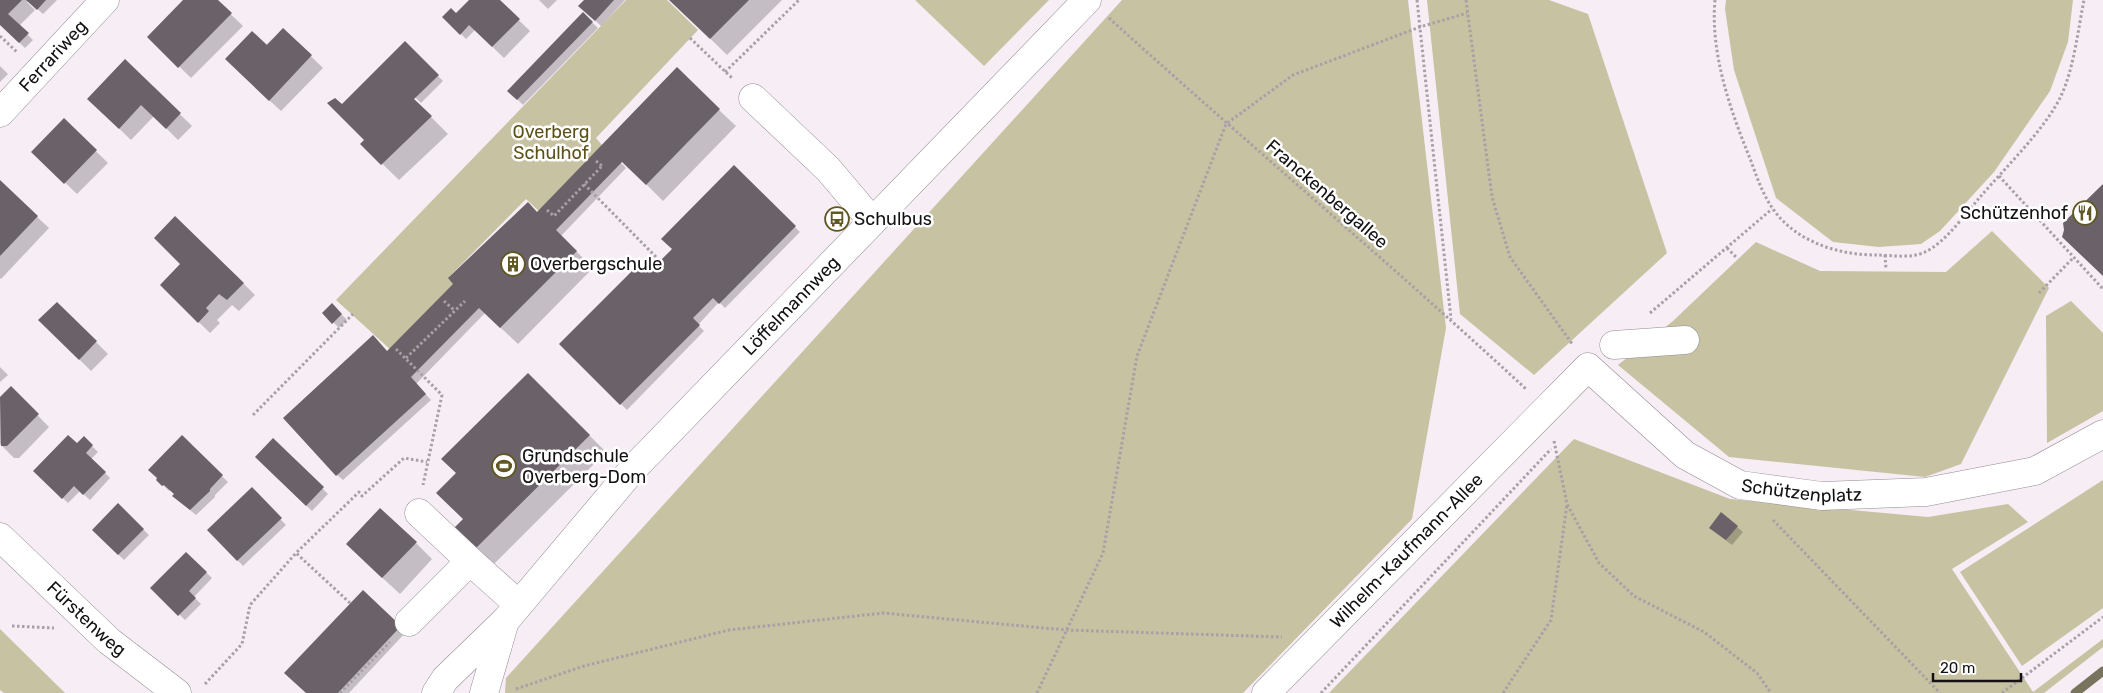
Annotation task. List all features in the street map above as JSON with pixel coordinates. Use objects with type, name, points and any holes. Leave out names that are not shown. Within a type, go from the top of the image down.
[{"type":"street","name":"Ferrariweg","points":[[0,114],[105,0]]},
{"type":"street","name":"Löffelmannweg","points":[[436,693],[445,679],[512,612],[632,469],[872,221],[1095,6]]},
{"type":"street","points":[[753,98],[828,169],[872,221]]},
{"type":"street","points":[[1614,345],[1685,340]]},
{"type":"street","points":[[1547,408],[1588,367]]},
{"type":"street","name":"Schützenplatz","points":[[1588,367],[1685,455],[1740,485],[1822,496],[1926,492],[2036,471],[2103,434]]},
{"type":"street","name":"Wilhelm-Kaufmann-Allee","points":[[1266,693],[1547,408]]},
{"type":"street","points":[[419,513],[470,561],[512,612]]},
{"type":"street","name":"Fürstenweg","points":[[0,538],[109,640],[177,693]]},
{"type":"street","points":[[409,622],[470,561]]},
{"type":"street","name":"Löffelmannweg","points":[[484,693],[512,612]]},
{"type":"path","points":[[726,72],[799,0]]},
{"type":"path","points":[[1417,0],[1451,319]]},
{"type":"path","points":[[1466,0],[1492,197],[1510,257],[1588,367]]},
{"type":"path","points":[[1715,0],[1715,23],[1721,70],[1740,136],[1772,209],[1784,222],[1800,234],[1833,250],[1847,253],[1885,255],[1906,255],[1926,252],[1945,236],[1999,176],[2054,109],[2062,95],[2084,0]]},
{"type":"path","name":"Franckenbergallee","points":[[1095,6],[1226,124],[1451,319],[1547,408]]},
{"type":"path","points":[[1037,693],[1103,554],[1137,356],[1226,124],[1293,75],[1420,27],[1467,14]]},
{"type":"path","points":[[690,38],[753,98]]},
{"type":"path","points":[[548,210],[554,216],[603,165],[596,161]]},
{"type":"path","points":[[1999,176],[2072,258],[2103,289]]},
{"type":"path","points":[[584,184],[660,261]]},
{"type":"path","points":[[1648,314],[1772,209]]},
{"type":"path","points":[[1727,248],[1737,258]]},
{"type":"path","points":[[1885,255],[1886,269]]},
{"type":"path","points":[[2039,293],[2072,258]]},
{"type":"path","points":[[444,301],[455,311]]},
{"type":"path","points":[[406,358],[466,301]]},
{"type":"path","points":[[254,415],[353,314]]},
{"type":"path","points":[[396,349],[442,395],[427,462],[419,513]]},
{"type":"path","points":[[1547,408],[1567,504],[1599,563],[1634,596],[1704,632],[1757,673],[1771,693]]},
{"type":"path","points":[[1321,693],[1555,444]]},
{"type":"path","points":[[206,684],[242,644],[250,605],[296,552],[358,492],[362,496],[404,458],[427,462]]},
{"type":"path","points":[[1740,485],[1940,693]]},
{"type":"path","points":[[1503,693],[1551,620],[1567,504]]},
{"type":"path","points":[[296,552],[350,603]]},
{"type":"path","points":[[514,690],[584,666],[729,630],[882,613],[1066,630],[1320,638]]},
{"type":"path","points":[[2002,693],[2103,616]]},
{"type":"path","points":[[340,693],[409,622]]},
{"type":"green space","name":"Overberg Schulhof","points":[[626,0],[667,0],[698,30],[596,138],[606,150],[543,215],[526,199],[450,276],[458,285],[393,352],[336,300]]},
{"type":"green space","points":[[915,0],[1049,0],[984,66]]},
{"type":"green space","points":[[1122,0],[1408,0],[1446,328],[1412,519],[1243,693],[505,693],[506,678]]},
{"type":"green space","points":[[1427,0],[1549,0],[1588,14],[1667,253],[1534,375],[1460,314]]},
{"type":"green space","points":[[1726,0],[2073,0],[2068,42],[2050,91],[1994,172],[1940,231],[1921,244],[1879,247],[1833,242],[1776,198],[1734,70],[1725,9]]},
{"type":"green space","points":[[1992,231],[2049,288],[1961,464],[1925,477],[1729,457],[1618,365],[1673,321],[1756,242],[1820,271],[1946,272]]},
{"type":"green space","points":[[2071,301],[2103,333],[2103,411],[2047,443],[2046,316]]},
{"type":"green space","points":[[1574,439],[1730,499],[1928,517],[2008,504],[2028,522],[1952,569],[2033,692],[2103,639],[2103,647],[2044,693],[1329,693]]},
{"type":"green space","points":[[2103,480],[2103,608],[2022,666],[1960,572]]},
{"type":"green space","points":[[0,629],[65,693],[4,693],[0,690]]},
{"type":"building","points":[[0,0],[22,0],[8,14],[29,33],[19,43],[0,25]]},
{"type":"building","points":[[26,0],[46,0],[37,10]]},
{"type":"building","points":[[183,0],[218,0],[232,13],[178,68],[147,37]]},
{"type":"building","points":[[469,0],[500,0],[520,19],[492,47],[469,25],[460,35],[442,17],[451,8],[456,13]]},
{"type":"building","points":[[584,0],[614,0],[595,21],[578,6]]},
{"type":"building","points":[[669,0],[749,0],[710,39]]},
{"type":"building","points":[[583,12],[593,22],[517,100],[507,91]]},
{"type":"building","points":[[283,28],[312,55],[269,101],[225,59],[252,31],[267,45]]},
{"type":"building","points":[[405,41],[439,75],[414,99],[432,116],[381,165],[360,144],[364,140],[327,103],[335,98],[342,104]]},
{"type":"building","points":[[125,59],[181,113],[166,129],[141,105],[119,129],[87,99]]},
{"type":"building","points":[[677,67],[720,109],[646,185],[622,162],[556,230],[577,251],[500,328],[479,308],[411,377],[426,394],[336,476],[283,418],[373,335],[387,351],[453,284],[448,278],[528,202],[537,212]]},
{"type":"building","points":[[64,118],[97,150],[64,184],[31,152]]},
{"type":"building","points":[[734,165],[796,226],[719,304],[713,298],[693,318],[700,325],[620,405],[559,344],[640,263],[649,272],[672,249],[661,239]]},
{"type":"building","points":[[0,180],[38,216],[0,256]]},
{"type":"building","points":[[2103,184],[2103,276],[2062,237],[2063,223]]},
{"type":"building","points":[[175,216],[244,283],[227,300],[219,294],[206,308],[209,311],[198,323],[160,285],[180,264],[154,238]]},
{"type":"building","points":[[57,302],[97,341],[79,360],[38,320]]},
{"type":"building","points":[[332,303],[342,314],[332,324],[322,313]]},
{"type":"building","name":"Grundschule Overberg-Dom","points":[[528,373],[590,435],[473,551],[452,530],[463,519],[436,493],[456,473],[441,459]]},
{"type":"building","points":[[11,386],[39,414],[7,446],[1,446],[0,397]]},
{"type":"building","points":[[68,435],[77,443],[84,436],[93,445],[86,453],[106,472],[83,495],[74,486],[62,499],[33,471]]},
{"type":"building","points":[[182,435],[223,475],[210,491],[190,510],[172,496],[174,494],[164,485],[162,486],[156,480],[157,478],[148,470]]},
{"type":"building","points":[[273,438],[324,487],[306,506],[255,457]]},
{"type":"building","points":[[252,487],[282,518],[237,561],[207,530]]},
{"type":"building","points":[[118,503],[144,529],[118,555],[92,530]]},
{"type":"building","points":[[380,508],[417,542],[382,578],[346,544]]},
{"type":"building","points":[[1721,512],[1738,526],[1726,540],[1709,528]]},
{"type":"building","points":[[186,552],[207,572],[189,591],[196,598],[178,616],[150,588]]},
{"type":"building","points":[[363,590],[401,626],[338,693],[306,693],[284,673]]},
{"type":"waterway","points":[[2075,693],[2103,671]]},
{"type":"place","name":"Schützenhof","points":[[2085,213]]},
{"type":"place","name":"Schulbus","points":[[837,219]]},
{"type":"place","name":"Overbergschule","points":[[513,264]]},
{"type":"place","name":"Grundschule Overberg-Dom","points":[[504,466]]}]
